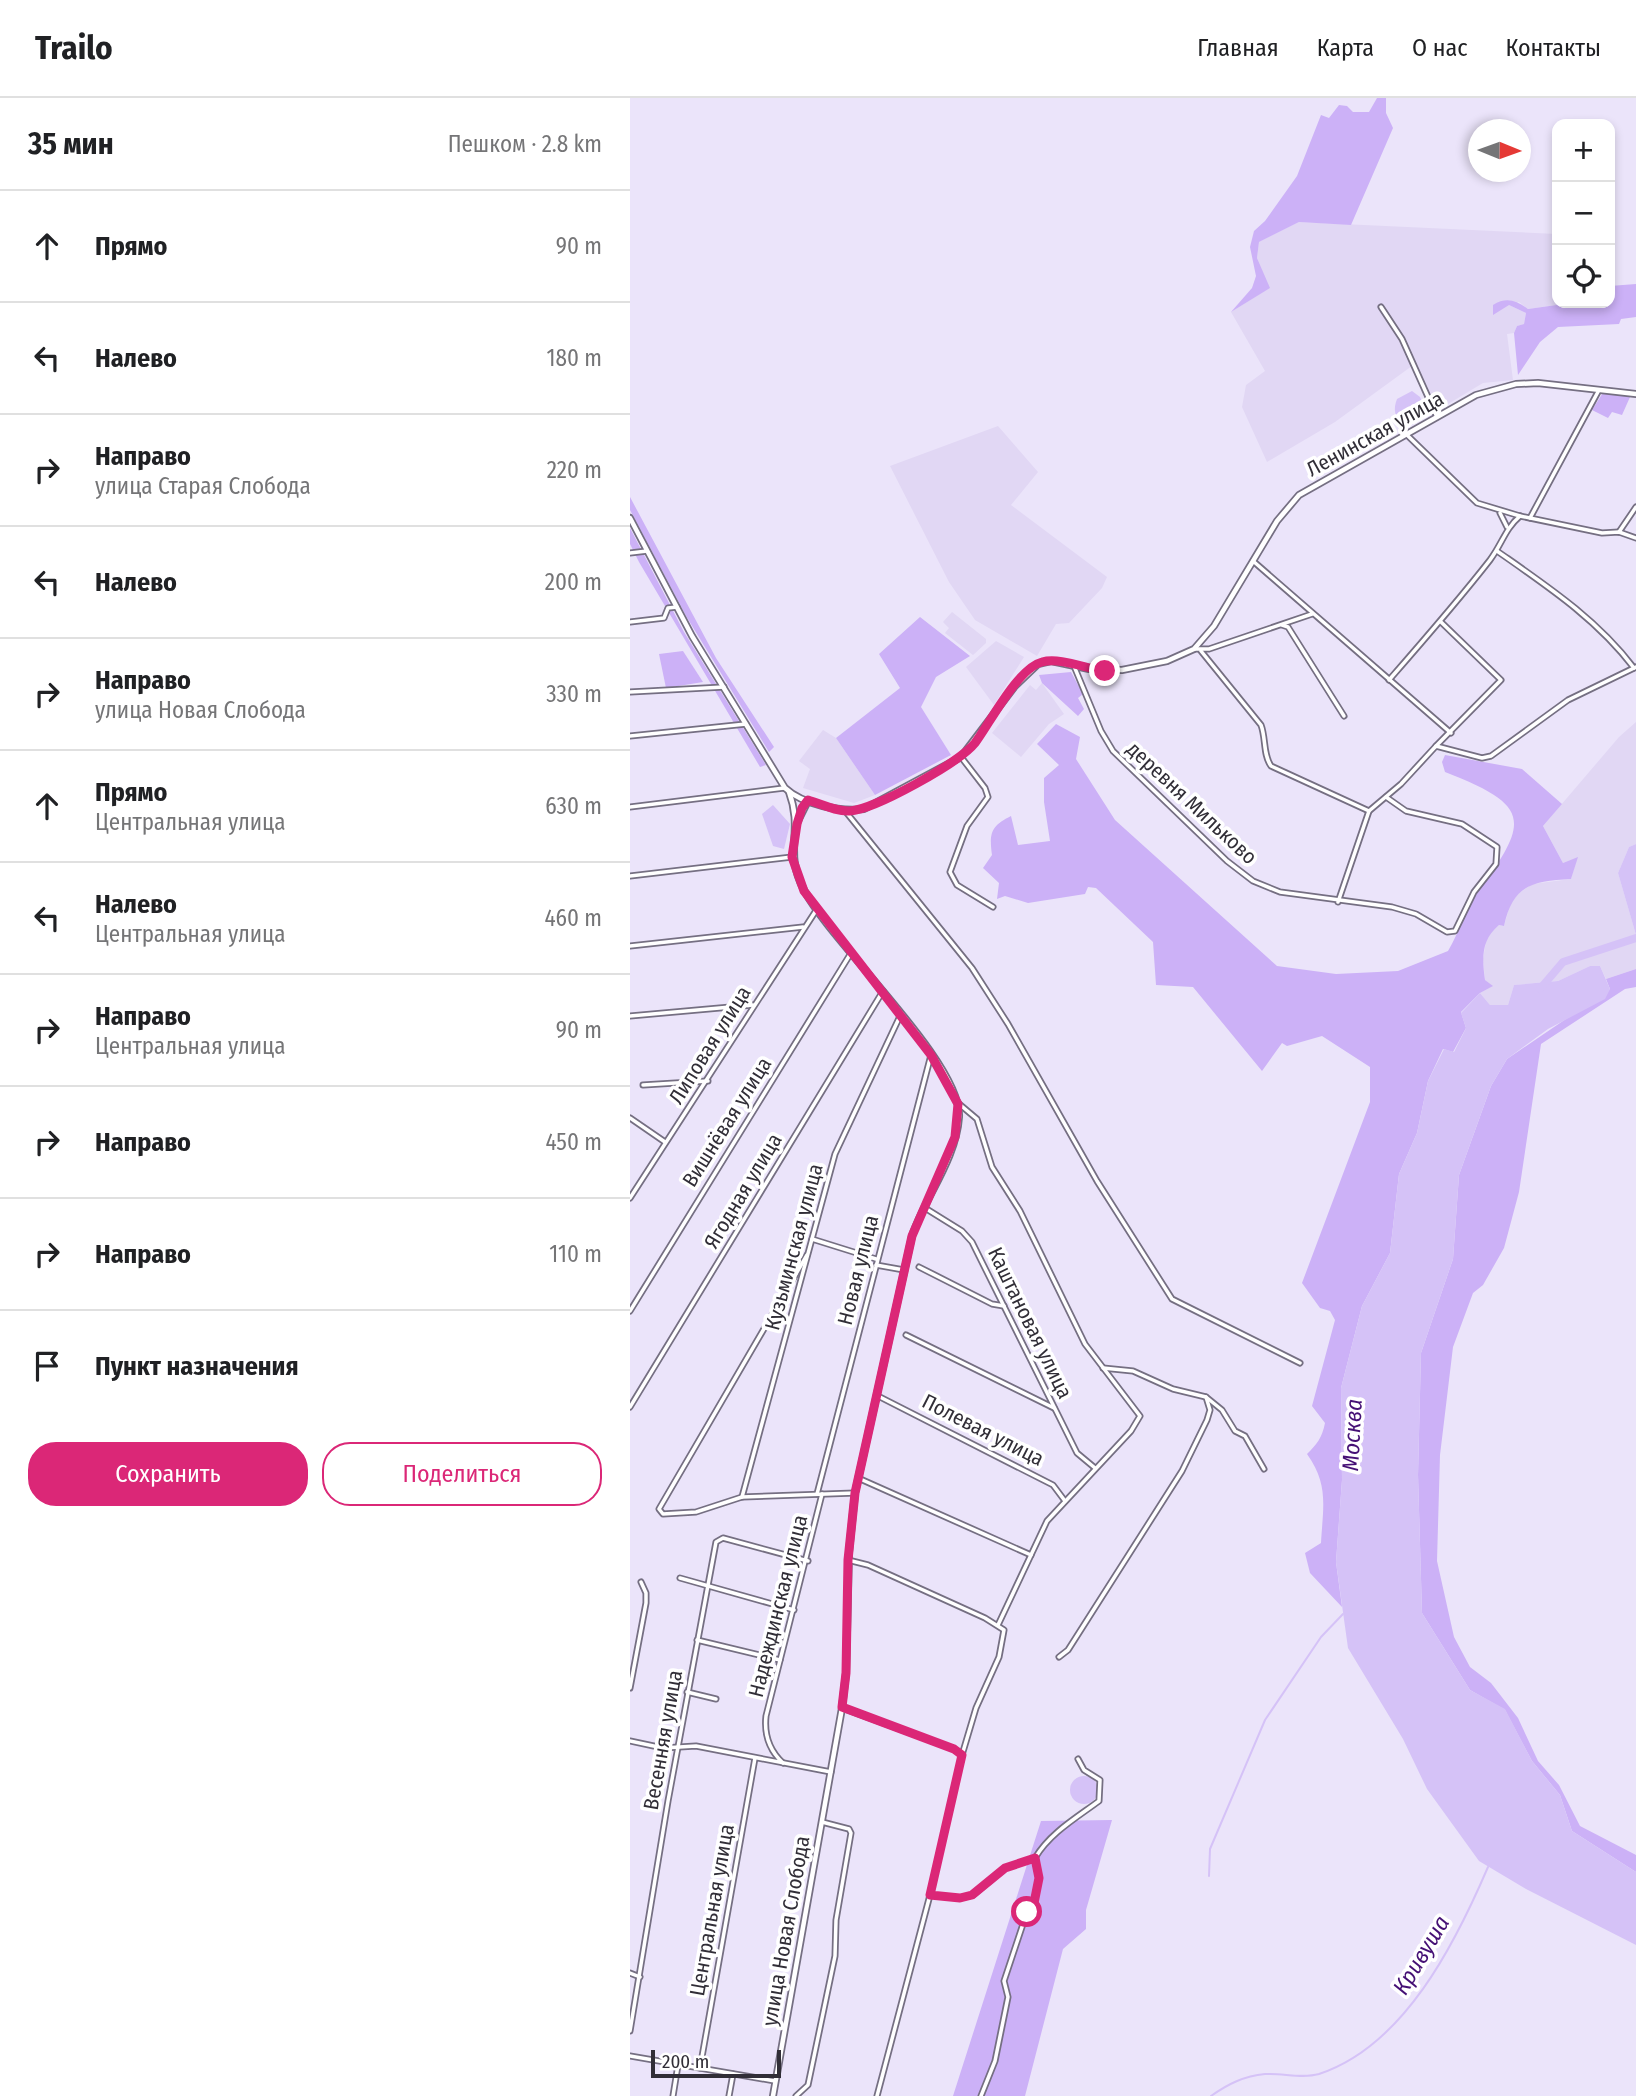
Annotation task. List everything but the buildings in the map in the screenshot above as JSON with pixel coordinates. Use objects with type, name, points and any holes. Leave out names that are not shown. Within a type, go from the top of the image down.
[{"type":"street","points":[[1381,307],[1402,339],[1438,418]]},
{"type":"street","name":"Ленинская улица","points":[[961,758],[1026,673],[1046,661],[1105,671],[1122,670],[1167,661],[1194,649],[1204,640],[1277,522],[1299,495],[1476,395],[1516,384],[1601,388],[1636,394]]},
{"type":"street","points":[[1530,518],[1601,388]]},
{"type":"street","points":[[1407,435],[1470,498],[1499,511],[1602,533],[1619,532],[1636,538]]},
{"type":"street","points":[[1619,532],[1636,507]]},
{"type":"street","points":[[1499,511],[1507,527]]},
{"type":"street","points":[[1389,680],[1441,622],[1497,551],[1507,527],[1520,516]]},
{"type":"street","points":[[630,519],[677,607],[787,790],[797,824]]},
{"type":"street","points":[[630,553],[647,551]]},
{"type":"street","points":[[1437,746],[1482,758],[1491,756],[1568,700],[1635,668],[1592,620],[1497,551]]},
{"type":"street","points":[[1253,561],[1451,733]]},
{"type":"street","points":[[630,622],[664,618],[668,608],[677,607]]},
{"type":"street","points":[[1201,651],[1313,614]]},
{"type":"street","points":[[1338,902],[1369,811],[1451,733],[1501,680],[1441,622]]},
{"type":"street","points":[[1277,625],[1288,628],[1344,716]]},
{"type":"street","points":[[1194,649],[1201,651],[1261,724],[1265,734],[1267,760],[1271,766],[1369,811]]},
{"type":"street","name":"деревня Мильково","points":[[1074,666],[1096,720],[1113,751],[1227,861],[1253,881],[1280,892],[1338,902],[1392,907],[1416,914],[1451,932],[1458,928],[1474,892],[1496,864],[1497,847],[1462,824],[1406,811],[1386,797]]},
{"type":"street","points":[[630,692],[724,687]]},
{"type":"street","points":[[630,736],[746,724]]},
{"type":"street","points":[[630,807],[787,790],[808,800],[846,811],[864,809],[961,758],[985,788],[988,797],[968,826],[950,872],[957,885],[993,907]]},
{"type":"street","points":[[808,800],[802,808],[797,824],[792,857],[804,891],[931,1055],[958,1104],[955,1137],[939,1179],[923,1206],[904,1270],[855,1493],[848,1560],[846,1673],[842,1707],[954,1749],[962,1755]]},
{"type":"street","points":[[846,811],[957,946],[979,978],[1009,1024],[1097,1181],[1172,1299],[1300,1363]]},
{"type":"street","points":[[630,876],[792,857]]},
{"type":"street","name":"Липовая улица","points":[[630,1198],[817,909]]},
{"type":"street","points":[[630,946],[803,928]]},
{"type":"street","name":"Вишнёвая улица","points":[[630,1311],[852,951]]},
{"type":"street","name":"Ягодная улица","points":[[630,1407],[883,991]]},
{"type":"street","points":[[630,1016],[753,1005]]},
{"type":"street","name":"Кузьминская улица","points":[[742,1497],[835,1154],[901,1014]]},
{"type":"street","name":"Новая улица","points":[[819,1494],[876,1262],[931,1055]]},
{"type":"street","points":[[643,1085],[708,1081]]},
{"type":"street","points":[[958,1104],[967,1108],[977,1119],[994,1169],[1020,1211],[1085,1343],[1139,1416],[1131,1431],[1047,1521],[998,1625]]},
{"type":"street","points":[[630,1118],[665,1142]]},
{"type":"street","name":"Каштановая улица","points":[[923,1206],[968,1236],[1077,1453],[1095,1468]]},
{"type":"street","points":[[812,1240],[904,1270]]},
{"type":"street","points":[[809,1250],[659,1508],[663,1514],[696,1512],[742,1497],[855,1493]]},
{"type":"street","points":[[919,1267],[992,1304],[1004,1306]]},
{"type":"street","points":[[906,1335],[1054,1408]]},
{"type":"street","points":[[1103,1368],[1133,1371],[1173,1389],[1206,1396],[1222,1410],[1235,1431],[1245,1436],[1265,1469]]},
{"type":"street","name":"Полевая улица","points":[[878,1396],[1053,1485],[1065,1501]]},
{"type":"street","points":[[1059,1657],[1068,1650],[1182,1471],[1207,1420],[1210,1410],[1206,1396]]},
{"type":"street","points":[[858,1478],[1031,1555]]},
{"type":"street","name":"Надеждинская улица","points":[[783,1763],[772,1750],[765,1726],[807,1561],[819,1494]]},
{"type":"street","name":"Весенняя улица","points":[[630,2031],[687,1692],[719,1538],[807,1561]]},
{"type":"street","points":[[848,1560],[868,1565],[1004,1630],[999,1657],[976,1708],[962,1755],[930,1895],[877,2096]]},
{"type":"street","points":[[680,1578],[794,1610]]},
{"type":"street","points":[[630,1688],[646,1603],[646,1593],[641,1582]]},
{"type":"street","points":[[697,1640],[780,1660]]},
{"type":"street","points":[[687,1692],[716,1699]]},
{"type":"street","name":"улица Новая Слобода","points":[[773,2096],[842,1707]]},
{"type":"street","points":[[630,1741],[663,1748],[696,1746],[831,1772]]},
{"type":"street","name":"Центральная улица","points":[[700,2068],[755,1758]]},
{"type":"street","points":[[930,1895],[960,1898],[972,1895],[1005,1868],[1035,1858],[1042,1847],[1080,1812],[1099,1801],[1100,1780],[1084,1770],[1078,1759]]},
{"type":"street","points":[[796,2096],[808,2085],[835,1956],[836,1920],[850,1833],[849,1829],[822,1822]]},
{"type":"street","points":[[981,2096],[995,2061],[1008,1997],[1004,1981],[1027,1912],[1033,1908],[1039,1878],[1035,1858]]},
{"type":"street","points":[[630,1973],[640,1977]]},
{"type":"street","points":[[630,2056],[775,2081]]},
{"type":"street","points":[[673,2096],[678,2065]]},
{"type":"street","points":[[729,2096],[733,2074]]},
{"type":"shaded area","points":[[1377,98],[1386,98],[1386,113],[1393,128],[1351,225],[1299,222],[1259,242],[1257,258],[1270,288],[1231,312],[1252,288],[1256,276],[1250,247],[1254,231],[1265,221],[1297,176],[1321,115],[1329,118],[1339,105],[1347,106],[1353,112],[1369,112]]},
{"type":"shaded area","points":[[1299,222],[1552,234],[1552,306],[1528,309],[1519,302],[1509,305],[1526,313],[1524,324],[1517,326],[1514,333],[1507,334],[1513,380],[1483,383],[1438,410],[1416,363],[1335,422],[1267,462],[1242,407],[1246,385],[1265,371],[1231,312],[1269,288],[1257,258],[1259,242]]},
{"type":"shaded area","points":[[1636,284],[1636,317],[1621,319],[1619,324],[1558,327],[1540,342],[1518,375],[1514,333],[1517,326],[1524,324],[1526,313],[1509,305],[1493,315],[1493,305],[1511,301],[1528,309],[1552,306],[1552,308],[1615,308],[1615,286]]},
{"type":"shaded area","points":[[1604,391],[1630,397],[1622,415],[1612,412],[1608,418],[1592,410]]},
{"type":"shaded area","points":[[998,426],[1038,472],[1011,505],[1107,577],[1102,588],[1069,623],[1056,624],[1037,656],[975,620],[949,582],[890,466]]},
{"type":"shaded area","points":[[630,497],[716,658],[774,747],[769,752],[686,616],[630,510]]},
{"type":"shaded area","points":[[630,528],[684,632],[766,765],[760,767],[639,562],[630,544]]},
{"type":"shaded area","points":[[952,612],[986,639],[986,643],[973,655],[945,633],[949,628],[943,622]]},
{"type":"shaded area","points":[[920,617],[970,656],[936,677],[921,707],[951,755],[875,795],[836,738],[900,688],[879,654]]},
{"type":"shaded area","points":[[996,641],[1024,657],[994,705],[966,667]]},
{"type":"shaded area","points":[[683,651],[703,682],[666,688],[659,654]]},
{"type":"shaded area","points":[[1071,672],[1083,694],[1078,698],[1084,709],[1078,716],[1042,683],[1039,675]]},
{"type":"shaded area","points":[[1042,683],[1064,714],[1049,724],[1021,757],[992,733],[1030,685],[1036,690]]},
{"type":"shaded area","points":[[1636,722],[1636,844],[1629,847],[1618,873],[1636,935],[1636,969],[1606,979],[1600,966],[1590,966],[1558,981],[1514,985],[1508,1005],[1490,1005],[1480,993],[1492,986],[1485,980],[1483,959],[1487,935],[1499,925],[1504,926],[1512,898],[1532,884],[1571,879],[1577,858],[1563,863],[1543,826],[1619,737]]},
{"type":"shaded area","points":[[1056,724],[1080,737],[1076,759],[1115,820],[1277,966],[1336,974],[1398,971],[1448,951],[1465,914],[1506,849],[1513,832],[1514,819],[1508,807],[1494,795],[1445,772],[1442,762],[1445,755],[1522,769],[1562,804],[1543,826],[1563,863],[1578,857],[1571,879],[1545,881],[1526,888],[1513,902],[1504,926],[1499,925],[1486,943],[1483,957],[1485,980],[1493,986],[1480,993],[1461,1012],[1466,1028],[1453,1052],[1443,1049],[1428,1081],[1417,1133],[1399,1174],[1390,1253],[1362,1306],[1341,1388],[1342,1480],[1336,1562],[1342,1607],[1310,1573],[1305,1553],[1321,1543],[1322,1486],[1307,1454],[1319,1440],[1325,1423],[1312,1406],[1335,1320],[1330,1311],[1320,1308],[1302,1283],[1370,1102],[1370,1067],[1322,1036],[1287,1046],[1282,1043],[1262,1071],[1193,987],[1156,985],[1153,942],[1096,888],[1088,887],[1085,894],[1028,903],[1005,896],[997,899],[999,883],[983,868],[992,855],[991,836],[995,827],[1011,816],[1018,845],[1050,841],[1044,802],[1044,778],[1059,765],[1037,744]]},
{"type":"shaded area","points":[[823,730],[836,738],[875,795],[854,803],[803,788],[810,769],[799,761]]},
{"type":"shaded area","points":[[1636,969],[1636,987],[1625,989],[1541,1044],[1519,1192],[1504,1248],[1483,1285],[1473,1293],[1453,1347],[1440,1455],[1437,1561],[1454,1637],[1470,1667],[1491,1683],[1518,1718],[1538,1761],[1559,1785],[1580,1826],[1636,1855],[1636,1872],[1572,1831],[1560,1795],[1532,1761],[1505,1710],[1470,1690],[1422,1613],[1418,1475],[1421,1353],[1453,1259],[1459,1175],[1491,1086],[1507,1059],[1610,989],[1606,979]]},
{"type":"shaded area","points":[[1112,1820],[1086,1910],[1086,1929],[1063,1949],[1025,2096],[953,2096],[1041,1821]]},
{"type":"water","points":[[1412,391],[1420,397],[1426,410],[1404,423],[1396,416],[1397,399]]},
{"type":"water","points":[[773,805],[790,824],[784,849],[773,846],[762,814]]},
{"type":"water","points":[[1636,844],[1636,935],[1618,873],[1629,847]]},
{"type":"water","points":[[1590,966],[1600,966],[1610,989],[1605,999],[1548,1029],[1507,1059],[1491,1086],[1459,1175],[1453,1259],[1421,1353],[1418,1475],[1422,1613],[1470,1690],[1505,1709],[1532,1761],[1560,1795],[1572,1831],[1636,1872],[1636,1945],[1526,1889],[1479,1861],[1427,1789],[1403,1739],[1348,1648],[1336,1562],[1342,1480],[1341,1388],[1362,1306],[1390,1253],[1399,1174],[1417,1133],[1428,1081],[1444,1049],[1454,1052],[1466,1028],[1461,1013],[1480,993],[1490,1005],[1508,1005],[1514,985],[1558,981]]},
{"type":"water","points":[[1084,1776],[1094,1780],[1098,1790],[1094,1800],[1084,1804],[1074,1800],[1070,1790],[1074,1780]]},
{"type":"waterway","name":"Москва","points":[[1540,989],[1563,962],[1636,938]]},
{"type":"waterway","points":[[1209,1876],[1210,1849],[1265,1720],[1321,1637],[1343,1614]]},
{"type":"waterway","name":"Кривуша","points":[[1211,2096],[1236,2081],[1257,2075],[1319,2074],[1349,2060],[1377,2041],[1423,1989],[1460,1928],[1488,1867]]},
{"type":"route","points":[[1027,1912],[1033,1908],[1039,1878],[1035,1858],[1005,1868],[972,1895],[960,1898],[930,1895],[962,1755],[954,1749],[842,1707],[846,1673],[850,1525],[855,1493],[912,1236],[919,1214],[939,1179],[959,1119],[958,1104],[931,1055],[813,904],[795,871],[792,857],[797,824],[802,808],[808,800],[846,811],[864,809],[953,763],[973,745],[1026,673],[1042,662],[1105,671]]}]
